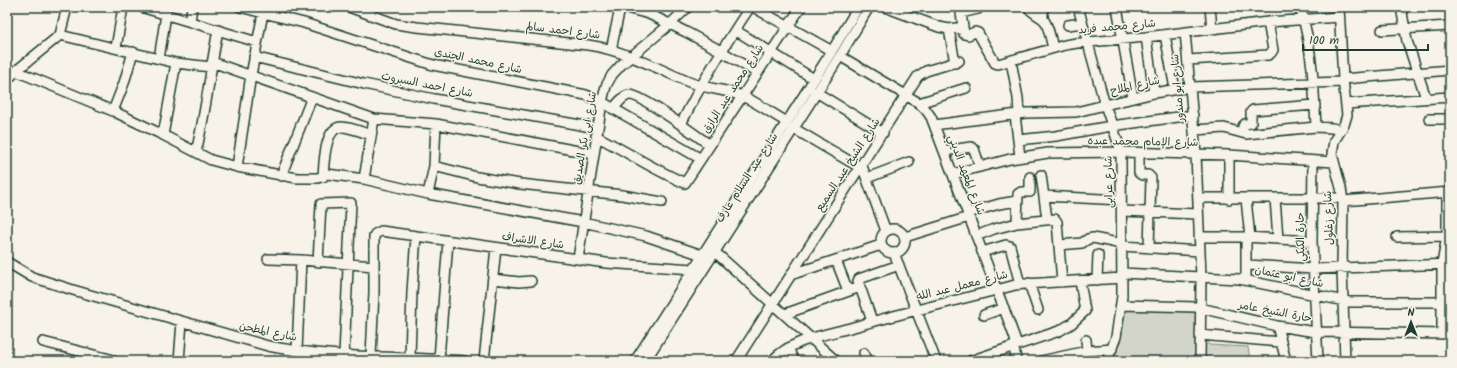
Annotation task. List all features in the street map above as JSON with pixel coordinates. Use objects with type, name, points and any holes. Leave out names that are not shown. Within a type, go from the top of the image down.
[{"type":"street","points":[[7,80],[16,70],[60,35],[68,7]]},
{"type":"street","points":[[116,48],[123,7]]},
{"type":"street","points":[[141,7],[258,42]]},
{"type":"street","points":[[190,21],[192,7]]},
{"type":"street","name":"شارع محمد الجندى","points":[[240,7],[304,23],[433,65],[586,95],[613,108],[701,159]]},
{"type":"street","name":"شارع احمد سالم","points":[[348,7],[396,24],[588,45],[631,56],[700,86],[742,96],[861,167]]},
{"type":"street","points":[[375,17],[377,7]]},
{"type":"street","points":[[681,124],[700,86],[750,7]]},
{"type":"street","name":"شارع المعهد الديني","points":[[753,7],[907,96],[926,110],[934,125],[1004,308],[1015,345],[1016,361]]},
{"type":"street","name":"شارع محمد عبد الرازق","points":[[685,183],[801,7]]},
{"type":"street","name":"شارع عبد السلام عارف","points":[[635,361],[702,255],[790,125],[816,92],[858,7]]},
{"type":"street","name":"شارع عبد السلام عارف","points":[[645,361],[715,252],[790,125],[814,79],[836,54],[868,7]]},
{"type":"street","points":[[885,7],[949,29],[962,28],[961,13],[978,9],[979,7]]},
{"type":"street","points":[[1028,7],[1030,11],[1046,22],[1053,48]]},
{"type":"street","points":[[1043,7],[1043,19]]},
{"type":"street","name":"شارع عرابى","points":[[1078,7],[1104,106],[1121,152],[1122,296],[1116,337],[1107,361]]},
{"type":"street","points":[[1117,7],[1133,98]]},
{"type":"street","points":[[1210,7],[1212,29]]},
{"type":"street","points":[[1300,7],[1304,20],[1314,84],[1316,127]]},
{"type":"street","name":"شارع زغلول","points":[[1339,7],[1346,120],[1337,135],[1332,148],[1332,154],[1342,200],[1342,269],[1345,361]]},
{"type":"street","points":[[1401,7],[1404,29],[1426,98]]},
{"type":"street","points":[[611,50],[619,13],[623,8],[638,10],[686,32],[757,73]]},
{"type":"street","name":"شارع ابى بكر الصديق","points":[[578,259],[597,132],[606,86],[612,75],[621,65],[669,25],[686,8]]},
{"type":"street","points":[[237,167],[254,57],[263,13]]},
{"type":"street","points":[[158,59],[166,14]]},
{"type":"street","name":"شارع محمد فريد","points":[[962,28],[965,35],[975,32],[978,33],[995,63],[998,64],[1065,45],[1165,35],[1268,22],[1339,17]]},
{"type":"street","points":[[1068,25],[1082,22]]},
{"type":"street","points":[[1188,60],[1268,55],[1272,50],[1268,22]]},
{"type":"street","points":[[1382,30],[1450,26]]},
{"type":"street","name":"شارع الشيخ عبد السميع","points":[[739,360],[792,274],[907,96],[918,76],[922,73],[957,62],[949,29]]},
{"type":"street","points":[[196,152],[205,113],[211,64],[218,30]]},
{"type":"street","points":[[735,30],[814,79]]},
{"type":"street","name":"شارع ابو مندور","points":[[1185,32],[1196,154],[1201,277],[1200,361]]},
{"type":"street","points":[[60,35],[176,63],[211,64],[251,75],[374,119],[436,124],[594,154]]},
{"type":"street","points":[[1165,35],[1175,89]]},
{"type":"street","points":[[1146,37],[1154,93]]},
{"type":"street","points":[[113,111],[124,83],[133,52]]},
{"type":"street","name":"شارع احمد السبروت","points":[[254,57],[356,82],[597,132],[622,149],[668,176],[685,183]]},
{"type":"street","points":[[1011,61],[1018,98],[1017,114],[1020,157]]},
{"type":"street","points":[[163,135],[176,63]]},
{"type":"street","points":[[16,70],[113,111],[211,160],[281,176],[313,178],[322,177],[326,174],[332,174],[428,194],[583,222],[646,236],[702,255]]},
{"type":"street","name":"شارع الملاح","points":[[934,125],[1017,114],[1076,112],[1190,86],[1314,84],[1450,70]]},
{"type":"street","points":[[918,103],[966,88]]},
{"type":"street","points":[[816,92],[883,133]]},
{"type":"street","points":[[613,108],[626,96],[635,95],[681,124],[710,145]]},
{"type":"street","points":[[281,176],[312,96]]},
{"type":"street","points":[[1346,104],[1450,97]]},
{"type":"street","points":[[1243,133],[1243,126],[1251,123],[1251,112],[1253,110],[1315,106]]},
{"type":"street","points":[[1018,140],[1056,136],[1111,126],[1193,115]]},
{"type":"street","points":[[364,180],[374,119]]},
{"type":"street","points":[[1429,119],[1450,119]]},
{"type":"street","points":[[428,194],[434,166],[436,124]]},
{"type":"street","points":[[1194,130],[1220,128],[1243,133],[1316,127],[1341,130]]},
{"type":"street","points":[[322,177],[327,144],[332,132],[336,128],[347,128],[372,134]]},
{"type":"street","points":[[944,151],[971,147],[974,150],[980,167]]},
{"type":"street","name":"شارع الإمام محمد عبده","points":[[953,174],[1020,157],[1048,153],[1121,152],[1229,155],[1334,162]]},
{"type":"street","points":[[1139,153],[1140,175],[1148,175],[1151,178],[1149,248]]},
{"type":"street","points":[[1229,155],[1229,199]]},
{"type":"street","name":"حارة الكيكي","points":[[1312,160],[1312,241],[1318,361]]},
{"type":"street","points":[[867,178],[909,162]]},
{"type":"street","points":[[434,166],[477,177],[520,184],[622,195],[662,202]]},
{"type":"street","points":[[861,167],[867,178],[886,231]]},
{"type":"street","points":[[1041,175],[1047,219]]},
{"type":"street","points":[[1017,223],[1017,201],[1019,192],[1030,191],[1030,177]]},
{"type":"street","points":[[1198,198],[1312,198],[1342,200],[1449,192],[1449,223],[1446,264],[1446,334]]},
{"type":"street","points":[[1044,196],[1121,200]]},
{"type":"street","points":[[1275,198],[1278,239]]},
{"type":"street","points":[[1246,199],[1248,238],[1246,280]]},
{"type":"street","points":[[905,237],[999,204],[1017,201]]},
{"type":"street","points":[[318,262],[321,204],[351,204],[347,264],[344,355]]},
{"type":"street","points":[[1122,211],[1198,214]]},
{"type":"street","points":[[976,236],[994,229],[1017,223],[1053,218],[1056,220],[1062,282]]},
{"type":"street","points":[[894,254],[904,247],[905,237],[900,231],[889,229],[881,237],[881,245],[885,250],[894,254],[936,361]]},
{"type":"street","name":"شارع الاشراف","points":[[374,266],[374,237],[375,234],[381,231],[635,266],[693,269]]},
{"type":"street","points":[[410,357],[412,292],[416,236]]},
{"type":"street","points":[[1397,237],[1447,236]]},
{"type":"street","points":[[1199,237],[1312,241]]},
{"type":"street","points":[[1059,246],[1080,243],[1093,238],[1122,245],[1200,251]]},
{"type":"street","points":[[439,359],[448,241]]},
{"type":"street","points":[[792,274],[881,245]]},
{"type":"street","points":[[982,252],[1006,245],[1010,246],[1025,284],[1038,310]]},
{"type":"street","points":[[484,361],[496,248]]},
{"type":"street","points":[[715,252],[836,361]]},
{"type":"street","points":[[1097,280],[1098,255]]},
{"type":"street","points":[[268,259],[374,266],[371,356]]},
{"type":"street","points":[[297,351],[301,260]]},
{"type":"street","points":[[836,260],[848,291]]},
{"type":"street","name":"شارع المطحن","points":[[7,262],[32,277],[72,290],[257,343],[297,351],[344,355],[410,357],[465,361]]},
{"type":"street","points":[[1247,265],[1313,269],[1342,269],[1446,264]]},
{"type":"street","points":[[872,321],[858,281],[861,277],[899,265]]},
{"type":"street","name":"شارع ابو عثمان","points":[[1122,276],[1201,277],[1246,280],[1343,301],[1446,304]]},
{"type":"street","name":"شارع معمل عبد الله","points":[[772,361],[788,348],[811,339],[872,321],[997,290],[1025,284],[1097,280],[1122,276]]},
{"type":"street","points":[[493,279],[519,282],[531,281]]},
{"type":"street","points":[[970,361],[1059,331],[1071,324],[1085,311],[1080,281]]},
{"type":"street","points":[[785,314],[860,286]]},
{"type":"street","name":"حارة الشيخ عامر","points":[[1121,305],[1200,308],[1277,326],[1316,332],[1446,334]]},
{"type":"street","points":[[984,315],[1004,308]]},
{"type":"street","points":[[179,361],[182,322]]},
{"type":"street","points":[[1277,326],[1286,361]]},
{"type":"street","points":[[1200,335],[1281,342]]},
{"type":"street","points":[[1081,355],[1086,340]]},
{"type":"street","points":[[43,342],[113,361]]},
{"type":"street","points":[[788,348],[794,361]]},
{"type":"street","points":[[1041,361],[1112,349]]},
{"type":"shaded area","points":[[1125,310],[1196,312],[1209,345],[1248,347],[1250,361],[1112,361],[1121,337]]}]
